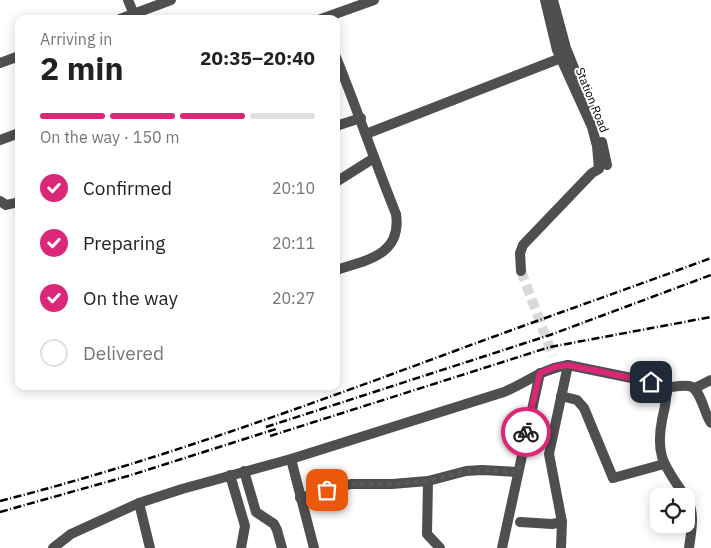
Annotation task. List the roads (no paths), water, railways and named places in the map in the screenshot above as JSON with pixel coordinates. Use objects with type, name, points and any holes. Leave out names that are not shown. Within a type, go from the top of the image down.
[{"type":"street","points":[[128,0],[135,15]]},
{"type":"street","points":[[137,15],[171,0]]},
{"type":"street","points":[[332,15],[374,0]]},
{"type":"street","name":"Station Road","points":[[544,0],[553,39],[592,126],[603,167]]},
{"type":"street","name":"Station Road","points":[[553,0],[566,48],[598,128],[603,167]]},
{"type":"street","points":[[0,63],[15,57]]},
{"type":"street","points":[[366,134],[561,58]]},
{"type":"street","points":[[340,67],[396,214],[397,230],[390,245],[383,252],[375,257],[340,269]]},
{"type":"street","points":[[340,125],[361,118]]},
{"type":"street","points":[[0,140],[15,135]]},
{"type":"street","points":[[340,179],[374,158]]},
{"type":"street","points":[[521,271],[520,253],[528,239],[592,173],[603,167]]},
{"type":"street","points":[[0,201],[6,205],[15,203]]},
{"type":"street","points":[[553,356],[555,367]]},
{"type":"street","points":[[561,548],[562,522],[549,454],[568,365]]},
{"type":"street","points":[[53,548],[71,534],[139,503],[290,459],[504,392],[555,367],[568,365],[651,382],[665,388],[688,386],[695,388],[711,380]]},
{"type":"street","points":[[502,548],[540,373]]},
{"type":"street","points":[[665,388],[666,396],[659,449],[664,464],[680,488]]},
{"type":"street","points":[[695,388],[707,418],[711,423]]},
{"type":"street","points":[[561,396],[576,400],[584,408],[614,478],[664,464]]},
{"type":"street","points":[[290,459],[314,548]]},
{"type":"street","points":[[244,471],[256,512],[274,524],[282,548]]},
{"type":"street","points":[[300,498],[351,484],[392,484],[428,481],[466,471],[518,472]]},
{"type":"street","points":[[230,475],[245,526],[241,548]]},
{"type":"street","points":[[428,481],[427,534],[440,548]]},
{"type":"street","points":[[139,503],[150,548]]},
{"type":"street","points":[[520,522],[552,524],[562,522]]},
{"type":"street","points":[[690,533],[689,548],[694,548]]},
{"type":"tunnel","points":[[521,271],[553,356]]},
{"type":"railway","points":[[0,501],[115,469],[228,432],[711,258]]},
{"type":"railway","points":[[266,427],[550,335],[711,275]]},
{"type":"railway","points":[[270,436],[550,347],[711,317]]},
{"type":"railway","points":[[0,512],[128,476],[276,429]]}]
